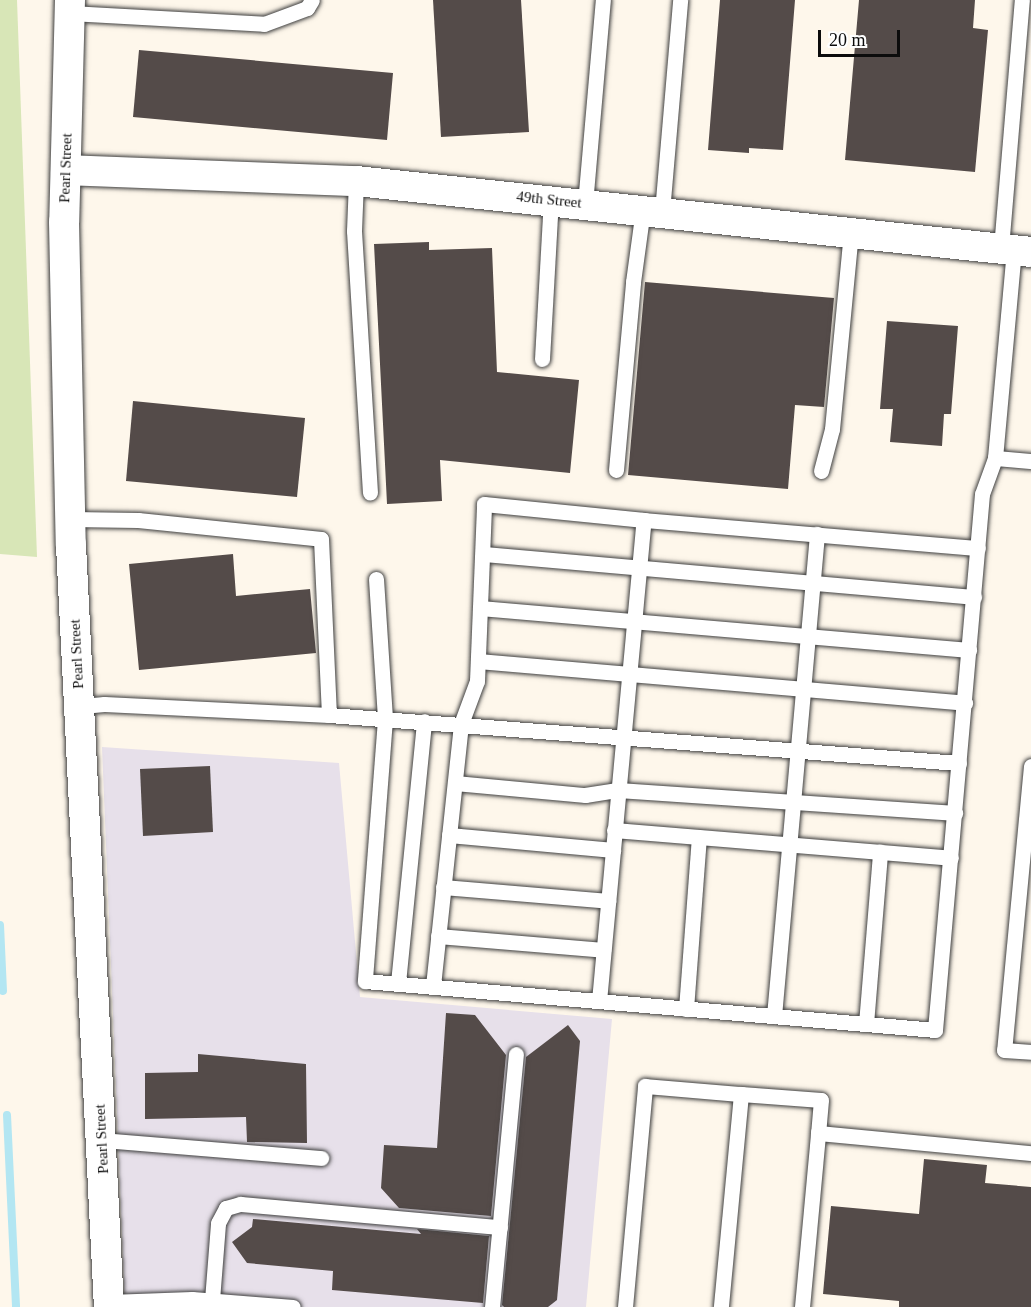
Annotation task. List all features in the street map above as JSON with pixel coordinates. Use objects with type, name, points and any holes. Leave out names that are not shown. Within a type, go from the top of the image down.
[{"type":"street","name":"Pearl Street","points":[[70,7],[64,222],[70,519],[109,1304]]},
{"type":"street","name":"49th Street","points":[[66,170],[356,181],[851,231],[1015,250]]},
{"type":"lane","points":[[70,7],[264,24],[307,8],[312,0]]},
{"type":"lane","points":[[585,204],[603,0]]},
{"type":"lane","points":[[616,470],[633,282],[652,211],[680,0]]},
{"type":"lane","points":[[376,579],[385,718],[365,981],[935,1030],[982,494],[995,458],[1015,250],[1022,0]]},
{"type":"lane","points":[[356,181],[354,231],[370,493]]},
{"type":"lane","points":[[542,359],[551,200]]},
{"type":"lane","points":[[821,471],[832,429],[851,231]]},
{"type":"lane","points":[[995,458],[1031,461]]},
{"type":"lane","points":[[433,986],[461,724],[477,681],[484,504],[978,548]]},
{"type":"lane","points":[[70,519],[138,520],[321,539],[329,715]]},
{"type":"lane","points":[[599,1001],[644,520]]},
{"type":"lane","points":[[774,1016],[817,534]]},
{"type":"lane","points":[[483,554],[974,597]]},
{"type":"lane","points":[[480,608],[969,650]]},
{"type":"lane","points":[[478,661],[964,703]]},
{"type":"lane","points":[[79,706],[104,704],[385,718],[959,764]]},
{"type":"lane","points":[[399,984],[424,721]]},
{"type":"lane","points":[[1031,766],[1004,1050],[1031,1052]]},
{"type":"lane","points":[[454,783],[585,795],[618,790],[955,813]]},
{"type":"lane","points":[[615,830],[951,858]]},
{"type":"lane","points":[[449,835],[613,850]]},
{"type":"lane","points":[[686,1009],[699,837]]},
{"type":"lane","points":[[866,1024],[880,852]]},
{"type":"lane","points":[[443,886],[608,901]]},
{"type":"lane","points":[[438,936],[603,950]]},
{"type":"lane","points":[[492,1307],[516,1054]]},
{"type":"lane","points":[[625,1307],[645,1086],[821,1100],[802,1307]]},
{"type":"lane","points":[[721,1307],[741,1094]]},
{"type":"lane","points":[[818,1133],[1031,1153]]},
{"type":"lane","points":[[102,1140],[321,1158]]},
{"type":"lane","points":[[212,1300],[218,1223],[226,1208],[240,1204],[500,1227]]},
{"type":"lane","points":[[109,1304],[212,1300],[293,1307]]},
{"type":"shaded area","points":[[102,747],[339,763],[360,997],[612,1019],[586,1307],[125,1307]]},
{"type":"green space","points":[[0,0],[17,0],[37,557],[0,554]]},
{"type":"building","points":[[433,0],[521,0],[529,132],[441,137]]},
{"type":"building","points":[[720,0],[795,0],[783,150],[749,148],[749,153],[708,150]]},
{"type":"building","points":[[859,0],[975,0],[973,28],[988,30],[975,172],[845,160]]},
{"type":"building","points":[[139,50],[393,73],[387,140],[133,117]]},
{"type":"building","points":[[429,242],[429,250],[492,248],[497,372],[579,380],[570,473],[440,460],[442,501],[387,504],[374,244]]},
{"type":"building","points":[[645,282],[834,298],[824,407],[795,405],[788,489],[628,475]]},
{"type":"building","points":[[887,321],[958,326],[951,414],[944,414],[942,446],[890,442],[893,409],[880,409]]},
{"type":"building","points":[[133,401],[305,418],[297,497],[126,481]]},
{"type":"building","points":[[233,554],[236,596],[310,589],[316,653],[139,670],[129,564]]},
{"type":"building","points":[[210,766],[213,832],[143,836],[140,769]]},
{"type":"building","points":[[446,1013],[475,1015],[506,1055],[491,1216],[399,1208],[381,1188],[384,1145],[437,1148]]},
{"type":"building","points":[[568,1025],[580,1041],[557,1300],[548,1307],[504,1307],[502,1305],[526,1057]]},
{"type":"building","points":[[198,1054],[306,1064],[307,1143],[247,1142],[246,1117],[145,1119],[145,1073],[198,1072]]},
{"type":"building","points":[[924,1159],[987,1165],[985,1183],[1031,1187],[1031,1307],[899,1307],[899,1301],[823,1294],[831,1206],[919,1214]]},
{"type":"building","points":[[253,1219],[421,1234],[417,1229],[489,1236],[483,1303],[332,1290],[333,1271],[247,1263],[232,1242],[252,1227]]},
{"type":"waterway","points":[[0,925],[3,991]]},
{"type":"waterway","points":[[7,1115],[16,1307]]}]
